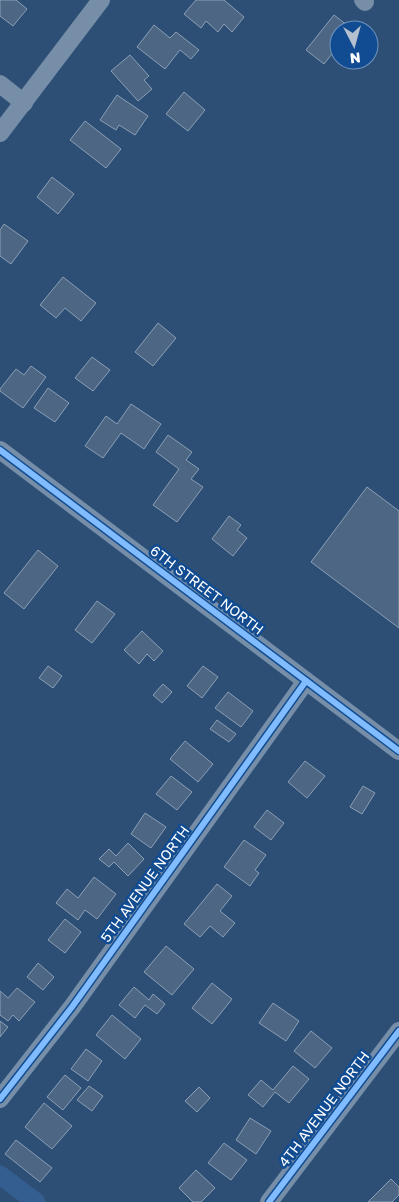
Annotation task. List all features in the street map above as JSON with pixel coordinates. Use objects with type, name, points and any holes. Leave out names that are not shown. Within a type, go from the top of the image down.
[{"type":"street","points":[[0,133],[101,0]]},
{"type":"street","points":[[0,84],[24,102]]},
{"type":"street","name":"6TH STREET NORTH","points":[[0,450],[399,751]]},
{"type":"street","name":"5TH AVENUE NORTH","points":[[0,1099],[72,1007],[306,681]]},
{"type":"street","name":"4TH AVENUE NORTH","points":[[269,1202],[399,1031]]},
{"type":"building","points":[[0,0],[16,0],[27,9],[13,26],[0,16]]},
{"type":"building","points":[[196,0],[224,0],[244,17],[232,32],[224,24],[218,32],[206,21],[201,28],[184,14]]},
{"type":"building","points":[[334,15],[340,20],[330,20]]},
{"type":"building","points":[[329,21],[329,58],[324,64],[306,50]]},
{"type":"building","points":[[154,25],[170,38],[176,32],[199,50],[191,59],[180,50],[165,69],[137,47]]},
{"type":"building","points":[[130,55],[149,76],[144,80],[152,89],[138,101],[111,71]]},
{"type":"building","points":[[184,92],[205,110],[188,131],[166,114]]},
{"type":"building","points":[[117,95],[148,116],[135,135],[119,125],[116,130],[100,120]]},
{"type":"building","points":[[85,121],[121,149],[106,168],[70,140]]},
{"type":"building","points":[[52,177],[74,194],[58,214],[37,197]]},
{"type":"building","points":[[4,224],[28,241],[11,264],[0,256],[0,230]]},
{"type":"building","points":[[63,277],[96,303],[81,321],[65,308],[56,318],[40,305]]},
{"type":"building","points":[[158,323],[176,338],[153,366],[135,352]]},
{"type":"building","points":[[92,357],[110,370],[93,391],[75,378]]},
{"type":"building","points":[[31,366],[46,377],[23,408],[0,391],[0,389],[16,369],[24,375]]},
{"type":"building","points":[[48,388],[69,403],[55,422],[34,408]]},
{"type":"building","points":[[131,404],[161,424],[144,449],[121,433],[103,458],[85,446],[106,416],[117,424]]},
{"type":"building","points":[[168,435],[192,452],[186,460],[199,469],[191,479],[203,487],[177,522],[153,505],[179,469],[156,452]]},
{"type":"building","points":[[367,487],[399,511],[399,628],[311,562]]},
{"type":"building","points":[[229,516],[241,525],[237,530],[247,538],[233,556],[212,539]]},
{"type":"building","points":[[38,550],[58,566],[24,609],[4,593]]},
{"type":"building","points":[[97,601],[115,614],[92,643],[75,630]]},
{"type":"building","points":[[142,631],[163,651],[154,661],[147,654],[139,664],[124,650]]},
{"type":"building","points":[[48,666],[62,676],[53,688],[39,678]]},
{"type":"building","points":[[203,666],[218,677],[202,698],[187,686]]},
{"type":"building","points":[[163,684],[172,692],[162,703],[153,695]]},
{"type":"building","points":[[228,692],[253,711],[241,727],[215,708]]},
{"type":"building","points":[[217,720],[236,734],[229,742],[210,729]]},
{"type":"building","points":[[185,741],[213,764],[198,782],[170,759]]},
{"type":"building","points":[[305,761],[325,776],[307,798],[288,782]]},
{"type":"building","points":[[171,776],[192,792],[177,810],[156,794]]},
{"type":"building","points":[[363,786],[375,793],[362,814],[350,807]]},
{"type":"building","points":[[267,810],[284,823],[271,840],[254,827]]},
{"type":"building","points":[[145,813],[166,827],[151,848],[131,834]]},
{"type":"building","points":[[244,840],[266,855],[255,870],[259,873],[250,886],[224,867]]},
{"type":"building","points":[[128,843],[144,859],[128,876],[114,862],[109,867],[99,859],[109,849],[116,856]]},
{"type":"building","points":[[94,877],[116,894],[97,919],[85,910],[78,920],[56,903],[67,889],[78,898]]},
{"type":"building","points":[[217,884],[232,896],[220,911],[235,923],[223,937],[210,926],[200,937],[184,924]]},
{"type":"building","points":[[65,919],[81,932],[65,953],[48,940]]},
{"type":"building","points":[[166,946],[194,969],[172,995],[144,972]]},
{"type":"building","points":[[38,963],[54,977],[43,990],[27,977]]},
{"type":"building","points":[[212,983],[232,999],[212,1024],[192,1008]]},
{"type":"building","points":[[134,987],[149,1000],[153,994],[165,1004],[157,1014],[145,1005],[135,1018],[119,1005]]},
{"type":"building","points":[[17,988],[35,1002],[19,1021],[13,1015],[8,1021],[0,1015],[0,991],[8,998]]},
{"type":"building","points":[[273,1003],[299,1021],[286,1041],[259,1023]]},
{"type":"building","points":[[112,1015],[141,1039],[125,1059],[96,1035]]},
{"type":"building","points":[[0,1021],[8,1027],[0,1037]]},
{"type":"building","points":[[311,1031],[332,1048],[315,1068],[294,1051]]},
{"type":"building","points":[[86,1049],[102,1061],[88,1081],[71,1069]]},
{"type":"building","points":[[293,1066],[309,1079],[289,1103],[275,1092],[263,1107],[248,1095],[261,1080],[273,1090]]},
{"type":"building","points":[[65,1075],[81,1088],[63,1110],[47,1097]]},
{"type":"building","points":[[89,1086],[103,1096],[92,1111],[77,1100]]},
{"type":"building","points":[[199,1087],[210,1098],[197,1112],[185,1101]]},
{"type":"building","points":[[44,1103],[72,1126],[52,1149],[25,1127]]},
{"type":"building","points":[[250,1118],[271,1131],[256,1154],[236,1140]]},
{"type":"building","points":[[16,1140],[52,1168],[40,1182],[5,1154]]},
{"type":"building","points":[[224,1143],[247,1160],[231,1180],[208,1163]]},
{"type":"building","points":[[196,1170],[215,1188],[201,1202],[193,1202],[179,1188]]},
{"type":"building","points":[[391,1179],[399,1187],[399,1195],[392,1202],[368,1202]]},
{"type":"waterway","points":[[0,1175],[36,1202]]},
{"type":"cycle path","points":[[0,450],[399,751]]},
{"type":"cycle path","points":[[0,1099],[72,1007],[306,681]]},
{"type":"cycle path","points":[[269,1202],[399,1031]]}]
